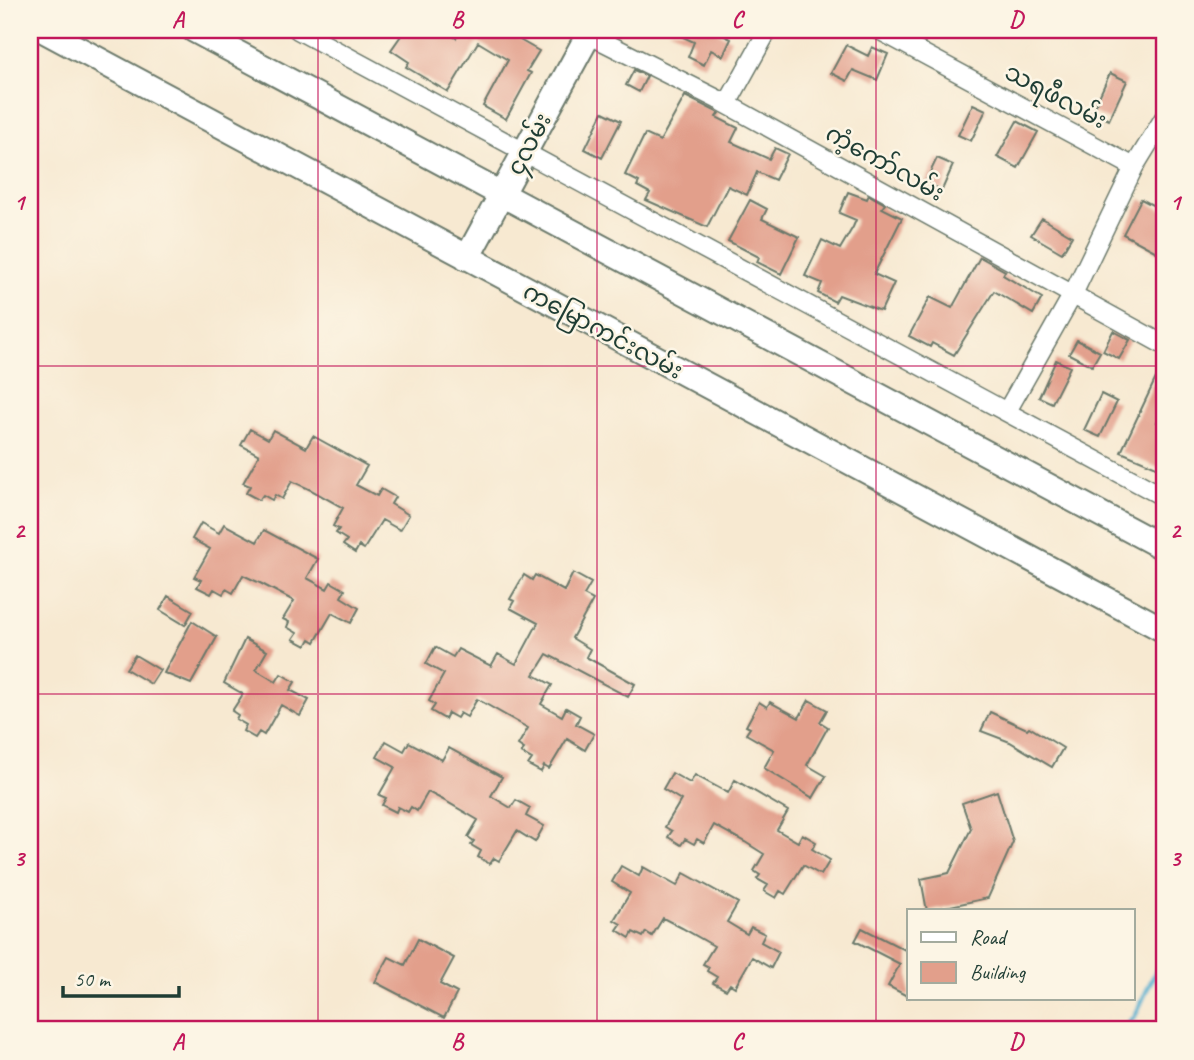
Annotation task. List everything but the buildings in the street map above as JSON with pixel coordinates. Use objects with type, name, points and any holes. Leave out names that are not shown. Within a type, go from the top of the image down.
[{"type":"main road","name":"ကမြောကင်းလမ်း","points":[[43,30],[1164,630]]},
{"type":"main road","points":[[194,30],[1164,548]]},
{"type":"main road","name":"၄လမ်း","points":[[467,258],[526,150],[586,31]]},
{"type":"street","points":[[298,30],[526,150],[1164,497]]},
{"type":"street","points":[[727,104],[768,30]]},
{"type":"street","name":"သရဖီလမ်း","points":[[879,30],[1134,167]]},
{"type":"street","name":"ကံ့ကော်လမ်း","points":[[586,31],[727,104],[1164,345]]},
{"type":"street","points":[[1007,411],[1073,294],[1134,167],[1164,118]]},
{"type":"waterway","points":[[1121,1030],[1135,1016],[1164,953]]}]
